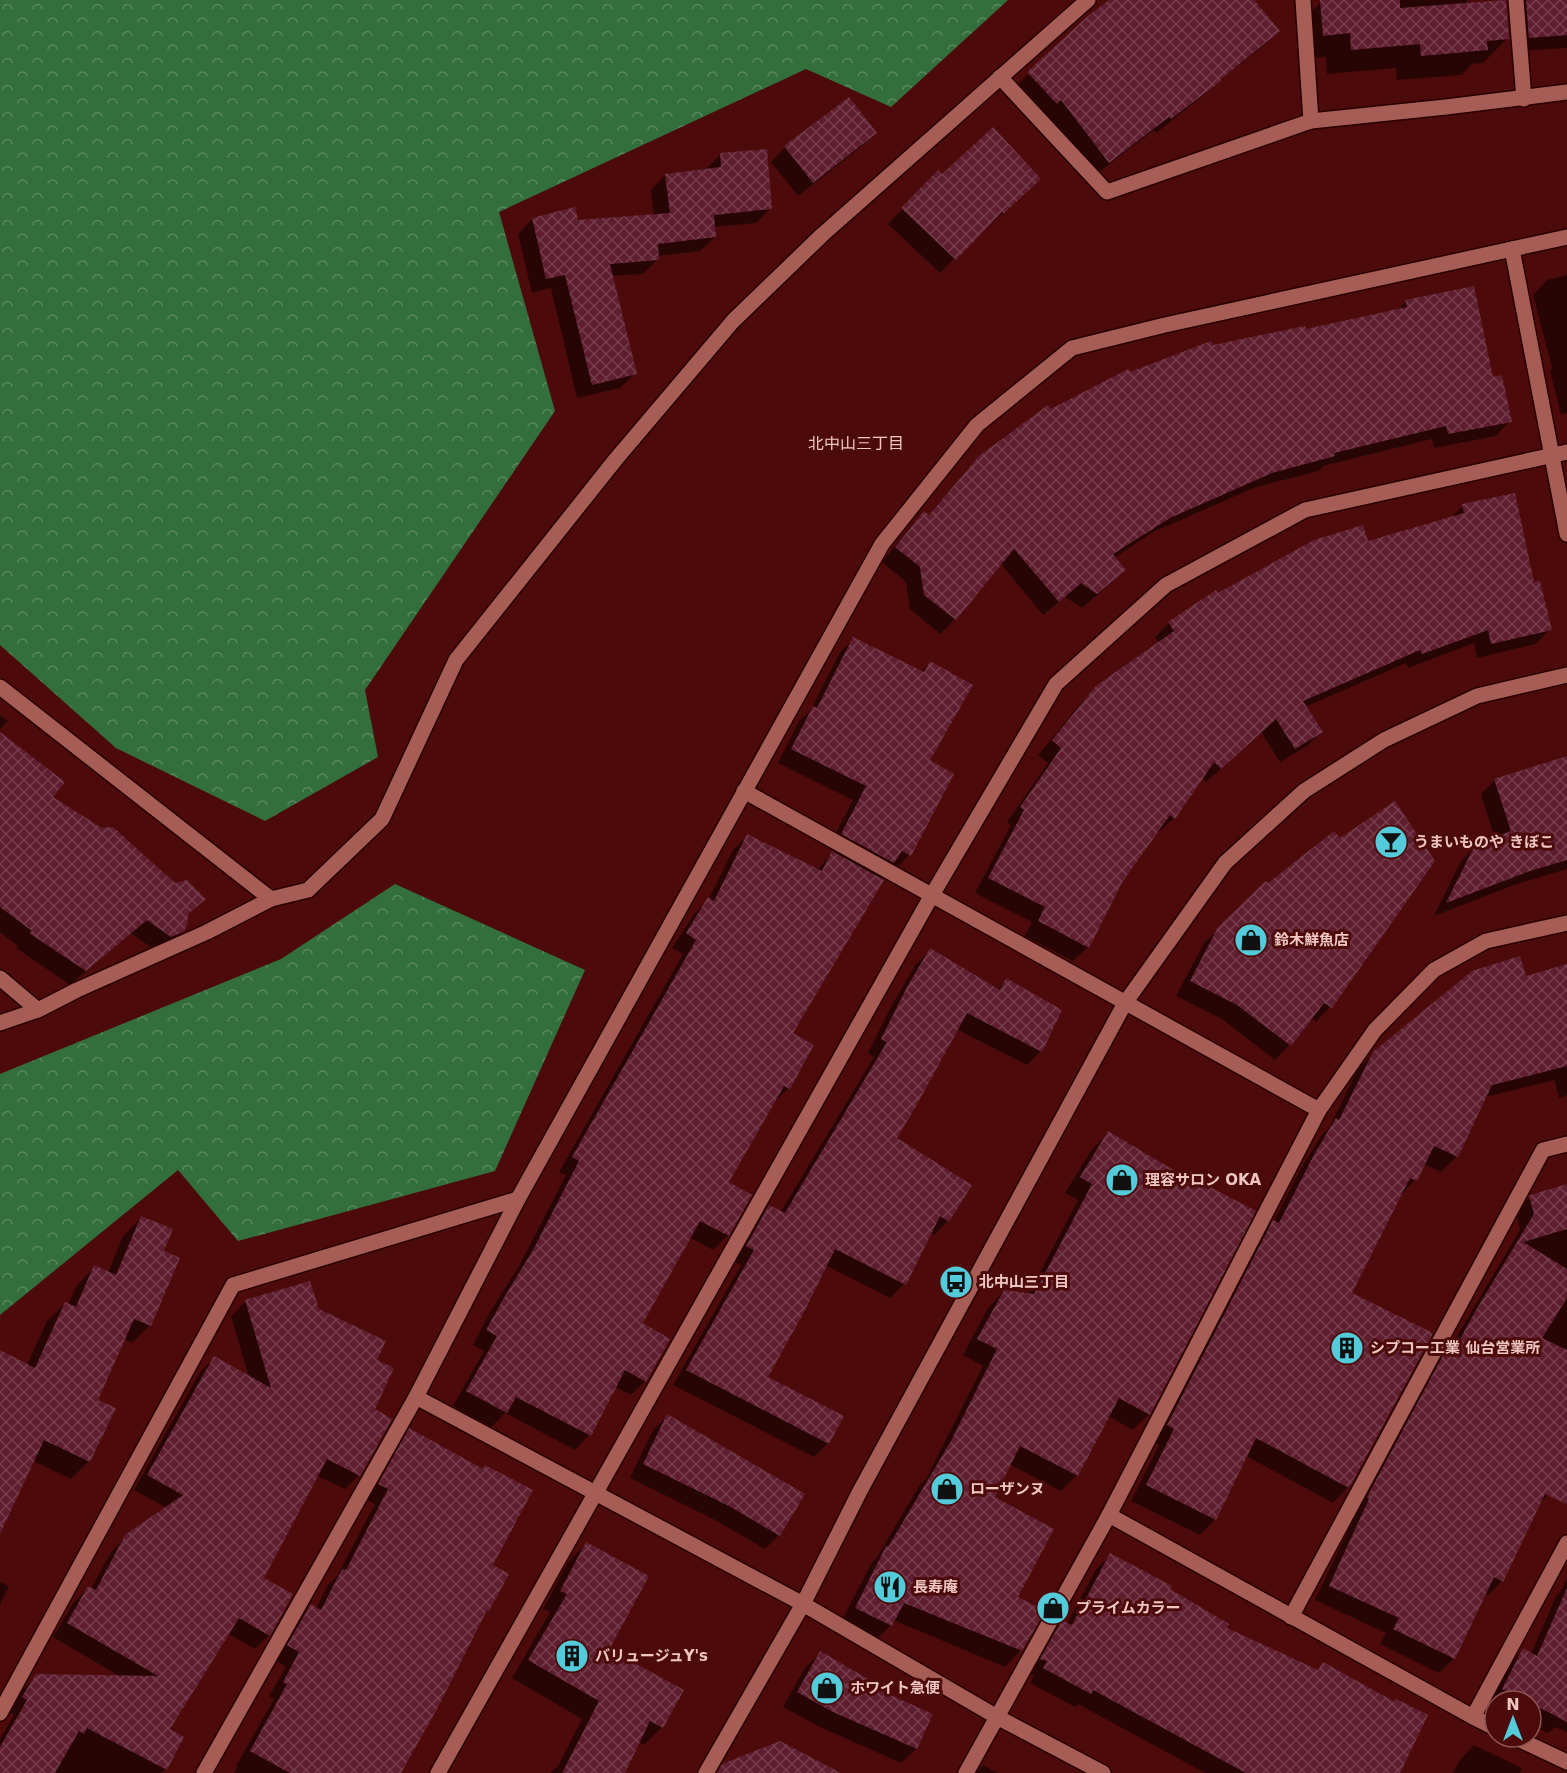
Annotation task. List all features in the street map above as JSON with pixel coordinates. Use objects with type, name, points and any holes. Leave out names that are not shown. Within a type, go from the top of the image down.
[{"type":"street","points":[[0,1023],[38,1010],[207,932],[271,899],[308,890],[382,819],[456,660],[616,459],[732,321],[822,235],[1088,0]]},
{"type":"street","points":[[1303,0],[1311,121]]},
{"type":"street","points":[[1516,0],[1524,99]]},
{"type":"street","points":[[1000,77],[1107,192],[1311,121],[1524,99],[1567,92]]},
{"type":"street","points":[[204,1773],[416,1396],[518,1199],[882,544],[977,425],[1072,348],[1165,325],[1567,237]]},
{"type":"street","points":[[1512,249],[1567,534]]},
{"type":"street","points":[[438,1773],[932,895],[1056,684],[1166,585],[1305,510],[1567,452]]},
{"type":"street","points":[[706,1773],[803,1604],[860,1491],[1125,1003],[1225,863],[1304,791],[1384,740],[1477,696],[1567,675]]},
{"type":"street","points":[[0,687],[271,899]]},
{"type":"street","points":[[744,790],[1319,1110]]},
{"type":"street","points":[[966,1773],[1109,1515],[1319,1110],[1375,1030],[1434,969],[1486,941],[1567,923]]},
{"type":"street","points":[[0,978],[38,1010]]},
{"type":"street","points":[[1291,1617],[1543,1150],[1567,1144]]},
{"type":"street","points":[[0,1713],[233,1285],[518,1199]]},
{"type":"street","points":[[416,1396],[803,1604],[997,1717],[1103,1773]]},
{"type":"street","points":[[1109,1515],[1483,1722]]},
{"type":"street","points":[[1473,1717],[1567,1543]]},
{"type":"street","points":[[1539,1749],[1567,1762]]},
{"type":"green space","points":[[0,0],[1008,0],[891,107],[806,69],[499,212],[555,411],[365,690],[378,757],[265,821],[116,748],[0,645]]},
{"type":"green space","points":[[395,884],[585,970],[495,1171],[238,1241],[178,1170],[0,1315],[0,1074],[281,959]]},
{"type":"building","points":[[1109,0],[1254,0],[1280,31],[1221,81],[1109,163],[1061,100],[1057,104],[1027,72],[1088,16]]},
{"type":"building","points":[[1320,0],[1400,0],[1400,8],[1506,0],[1509,39],[1487,41],[1488,50],[1421,56],[1420,44],[1351,50],[1350,33],[1323,36]]},
{"type":"building","points":[[1526,0],[1567,0],[1567,35],[1529,38]]},
{"type":"building","points":[[849,97],[877,133],[813,183],[784,146]]},
{"type":"building","points":[[993,127],[1041,179],[1004,213],[1002,212],[956,260],[901,208],[938,170],[942,174]]},
{"type":"building","points":[[767,149],[772,209],[714,215],[716,237],[658,244],[659,260],[610,264],[637,374],[592,385],[565,275],[546,279],[532,218],[575,207],[578,220],[670,213],[665,174],[721,167],[720,153]]},
{"type":"building","points":[[1474,286],[1493,377],[1502,375],[1512,422],[1448,434],[1446,426],[1334,453],[1335,456],[1272,473],[1170,518],[1113,554],[1126,570],[1097,594],[1081,583],[1059,602],[1014,549],[956,620],[924,595],[920,567],[895,547],[924,511],[929,515],[979,456],[1048,405],[1051,409],[1128,369],[1130,372],[1211,341],[1213,345],[1305,326],[1306,329],[1407,307],[1405,300]]},
{"type":"building","points":[[1515,493],[1534,582],[1540,581],[1552,630],[1491,644],[1488,630],[1422,654],[1420,650],[1303,701],[1323,732],[1295,749],[1276,719],[1221,769],[1214,762],[1175,819],[1170,815],[1123,881],[1089,948],[1038,921],[1045,907],[988,878],[1024,810],[1020,807],[1061,748],[1052,740],[1096,686],[1174,631],[1168,622],[1216,590],[1218,593],[1314,540],[1363,525],[1368,541],[1464,513],[1462,504]]},
{"type":"building","points":[[853,637],[924,672],[930,661],[973,685],[930,760],[954,774],[911,856],[902,851],[894,863],[841,834],[866,786],[791,749],[813,706],[817,708]]},
{"type":"building","points":[[0,732],[65,782],[53,797],[102,828],[113,827],[175,883],[187,880],[206,899],[188,914],[187,926],[183,932],[171,937],[147,920],[86,971],[29,933],[32,931],[0,907]]},
{"type":"building","points":[[1567,756],[1567,860],[1530,871],[1446,903],[1475,845],[1511,831],[1494,779]]},
{"type":"building","points":[[1395,801],[1435,861],[1332,1008],[1324,1003],[1291,1046],[1237,1005],[1190,981],[1218,927],[1266,881],[1268,883],[1334,831],[1340,838]]},
{"type":"building","points":[[747,834],[822,871],[832,851],[884,880],[793,1033],[814,1045],[790,1089],[784,1086],[729,1182],[752,1195],[729,1236],[700,1221],[643,1323],[670,1339],[646,1382],[625,1370],[591,1436],[516,1397],[507,1413],[466,1391],[497,1336],[486,1330],[533,1250],[579,1161],[572,1157],[696,940],[686,933],[708,897],[714,901]]},
{"type":"building","points":[[930,948],[1000,990],[1006,978],[1062,1010],[1042,1052],[967,1013],[897,1138],[972,1185],[949,1222],[940,1216],[906,1285],[835,1249],[768,1377],[844,1416],[829,1444],[686,1370],[754,1250],[746,1246],[769,1205],[785,1213],[887,1042],[881,1039]]},
{"type":"building","points":[[1520,956],[1526,976],[1567,964],[1567,1066],[1492,1085],[1458,1157],[1434,1146],[1417,1181],[1410,1178],[1352,1293],[1433,1333],[1349,1488],[1256,1438],[1216,1520],[1146,1485],[1174,1429],[1167,1425],[1273,1220],[1279,1223],[1315,1153],[1336,1118],[1339,1120],[1373,1052],[1472,971]]},
{"type":"building","points":[[1108,1131],[1177,1172],[1178,1170],[1256,1211],[1150,1415],[1119,1398],[1078,1476],[1020,1446],[995,1497],[1054,1529],[1018,1597],[1045,1611],[1022,1651],[904,1603],[892,1626],[855,1608],[886,1546],[888,1547],[951,1441],[997,1349],[977,1339],[1004,1290],[1034,1294],[1092,1184],[1080,1177]]},
{"type":"building","points":[[1567,1184],[1567,1229],[1523,1242],[1567,1269],[1567,1298],[1542,1338],[1567,1350],[1567,1504],[1545,1494],[1503,1582],[1494,1577],[1455,1659],[1393,1629],[1399,1618],[1329,1586],[1369,1499],[1367,1497],[1450,1342],[1457,1345],[1534,1214],[1529,1196]]},
{"type":"building","points":[[141,1216],[173,1229],[164,1251],[180,1258],[151,1326],[134,1319],[98,1400],[116,1408],[90,1462],[44,1440],[0,1534],[0,1350],[35,1368],[65,1302],[76,1307],[94,1265],[116,1275]]},
{"type":"building","points":[[310,1281],[319,1309],[386,1341],[377,1360],[394,1368],[375,1409],[392,1419],[360,1476],[327,1459],[264,1578],[293,1594],[270,1636],[239,1618],[170,1729],[184,1737],[167,1770],[87,1728],[84,1734],[79,1731],[55,1773],[0,1773],[0,1747],[27,1700],[22,1697],[36,1674],[158,1676],[67,1623],[88,1586],[96,1590],[125,1535],[183,1495],[147,1475],[214,1356],[271,1388],[245,1300]]},
{"type":"building","points":[[667,1414],[805,1494],[780,1536],[729,1506],[643,1464]]},
{"type":"building","points":[[409,1428],[483,1469],[485,1465],[533,1490],[493,1565],[509,1574],[489,1611],[487,1610],[437,1709],[401,1773],[290,1773],[250,1751],[287,1684],[283,1682],[299,1652],[287,1645],[311,1604],[321,1610],[342,1569],[346,1570],[388,1489],[378,1484]]},
{"type":"building","points":[[586,1542],[649,1576],[610,1648],[684,1690],[663,1728],[650,1721],[625,1773],[562,1773],[599,1701],[528,1660],[567,1594],[560,1591]]},
{"type":"building","points":[[1110,1553],[1172,1586],[1170,1589],[1229,1624],[1227,1628],[1318,1670],[1323,1662],[1395,1702],[1396,1699],[1428,1715],[1400,1773],[1246,1773],[1093,1690],[1091,1694],[1043,1668],[1047,1661],[1040,1659],[1062,1620],[1072,1625]]},
{"type":"building","points":[[1567,1588],[1567,1722],[1543,1709],[1543,1689],[1502,1689],[1523,1648],[1537,1656]]},
{"type":"building","points":[[820,1651],[875,1683],[873,1687],[933,1714],[917,1749],[833,1712],[797,1692]]},
{"type":"building","points":[[780,1741],[841,1773],[717,1773],[722,1764]]},
{"type":"place","name":"うまいものや きぼこ","points":[[1391,842]]},
{"type":"place","name":"鈴木鮮魚店","points":[[1251,940]]},
{"type":"place","name":"理容サロン OKA","points":[[1122,1180]]},
{"type":"place","name":"北中山三丁目","points":[[956,1282]]},
{"type":"place","name":"シプコー工業 仙台営業所","points":[[1347,1348]]},
{"type":"place","name":"ローザンヌ","points":[[947,1489]]},
{"type":"place","name":"長寿庵","points":[[890,1587]]},
{"type":"place","name":"プライムカラー","points":[[1053,1608]]},
{"type":"place","name":"バリュージュY's","points":[[572,1656]]},
{"type":"place","name":"ホワイト急便","points":[[827,1688]]},
{"type":"district","name":"北中山三丁目","points":[[856,443]]}]
